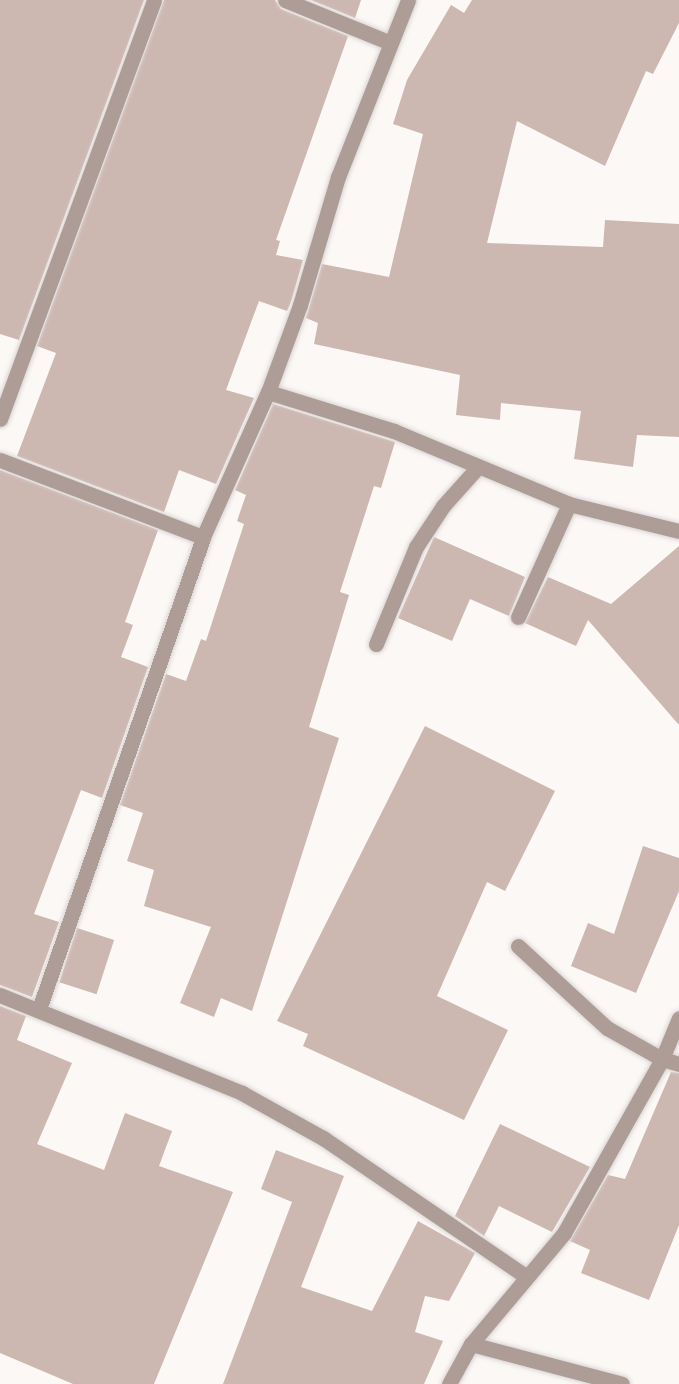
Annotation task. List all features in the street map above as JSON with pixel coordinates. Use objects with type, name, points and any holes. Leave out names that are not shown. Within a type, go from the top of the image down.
[{"type":"street","points":[[0,419],[154,0]]},
{"type":"street","points":[[285,0],[391,43]]},
{"type":"street","points":[[39,1009],[203,537],[268,392],[300,305],[338,177],[408,0]]},
{"type":"street","points":[[268,392],[394,431],[477,468],[569,504],[679,531]]},
{"type":"street","points":[[0,460],[203,537]]},
{"type":"street","points":[[376,644],[416,547],[438,513],[477,468]]},
{"type":"street","points":[[518,617],[569,504]]},
{"type":"street","points":[[518,946],[607,1028],[662,1059],[679,1064]]},
{"type":"street","points":[[0,995],[242,1093],[323,1138],[525,1276]]},
{"type":"street","points":[[449,1384],[471,1344],[525,1276],[564,1233],[662,1059],[679,1018]]},
{"type":"street","points":[[471,1344],[622,1384]]},
{"type":"building","points":[[0,0],[144,0],[19,340],[0,334]]},
{"type":"building","points":[[164,0],[275,0],[281,9],[348,36],[276,240],[280,241],[276,255],[303,260],[291,302],[287,311],[259,301],[226,390],[254,398],[216,484],[179,470],[164,512],[17,456],[56,353],[37,346]]},
{"type":"building","points":[[311,0],[361,0],[355,18]]},
{"type":"building","points":[[472,0],[679,0],[679,23],[653,74],[646,71],[605,166],[517,121],[487,243],[603,247],[605,220],[679,224],[679,437],[637,435],[633,467],[574,459],[581,411],[501,403],[500,420],[456,415],[460,375],[314,344],[318,323],[306,318],[322,264],[389,277],[423,134],[393,124],[407,80],[451,5],[464,13]]},
{"type":"building","points":[[273,404],[395,442],[381,488],[374,486],[340,592],[349,595],[309,727],[339,738],[252,1011],[221,998],[214,1017],[180,1003],[211,927],[144,906],[154,870],[127,861],[143,813],[120,805],[166,674],[186,681],[201,639],[206,641],[244,524],[237,521],[246,495],[235,490]]},
{"type":"building","points":[[0,470],[158,530],[125,622],[133,625],[121,657],[148,667],[102,798],[81,790],[34,914],[59,922],[32,997],[0,985]]},
{"type":"building","points":[[434,537],[525,577],[509,616],[470,599],[452,641],[398,618]]},
{"type":"building","points":[[679,546],[679,725],[588,620],[576,646],[525,623],[548,577],[611,604]]},
{"type":"building","points":[[425,726],[555,791],[505,891],[487,882],[437,996],[508,1030],[464,1120],[303,1046],[308,1034],[277,1021]]},
{"type":"building","points":[[643,846],[679,858],[679,891],[636,993],[571,966],[588,923],[614,934]]},
{"type":"building","points":[[77,928],[114,940],[96,994],[59,982]]},
{"type":"building","points":[[0,1006],[26,1016],[17,1040],[72,1063],[37,1144],[104,1170],[125,1113],[172,1131],[159,1166],[233,1192],[154,1384],[73,1384],[0,1353]]},
{"type":"building","points":[[671,1072],[679,1073],[679,1225],[649,1300],[581,1273],[590,1250],[570,1241],[608,1175],[625,1179]]},
{"type":"building","points":[[500,1124],[590,1167],[552,1232],[499,1206],[484,1236],[455,1216]]},
{"type":"building","points":[[276,1150],[344,1176],[301,1287],[372,1311],[418,1221],[475,1253],[449,1301],[425,1296],[415,1332],[443,1341],[424,1384],[223,1384],[292,1202],[261,1189]]}]
